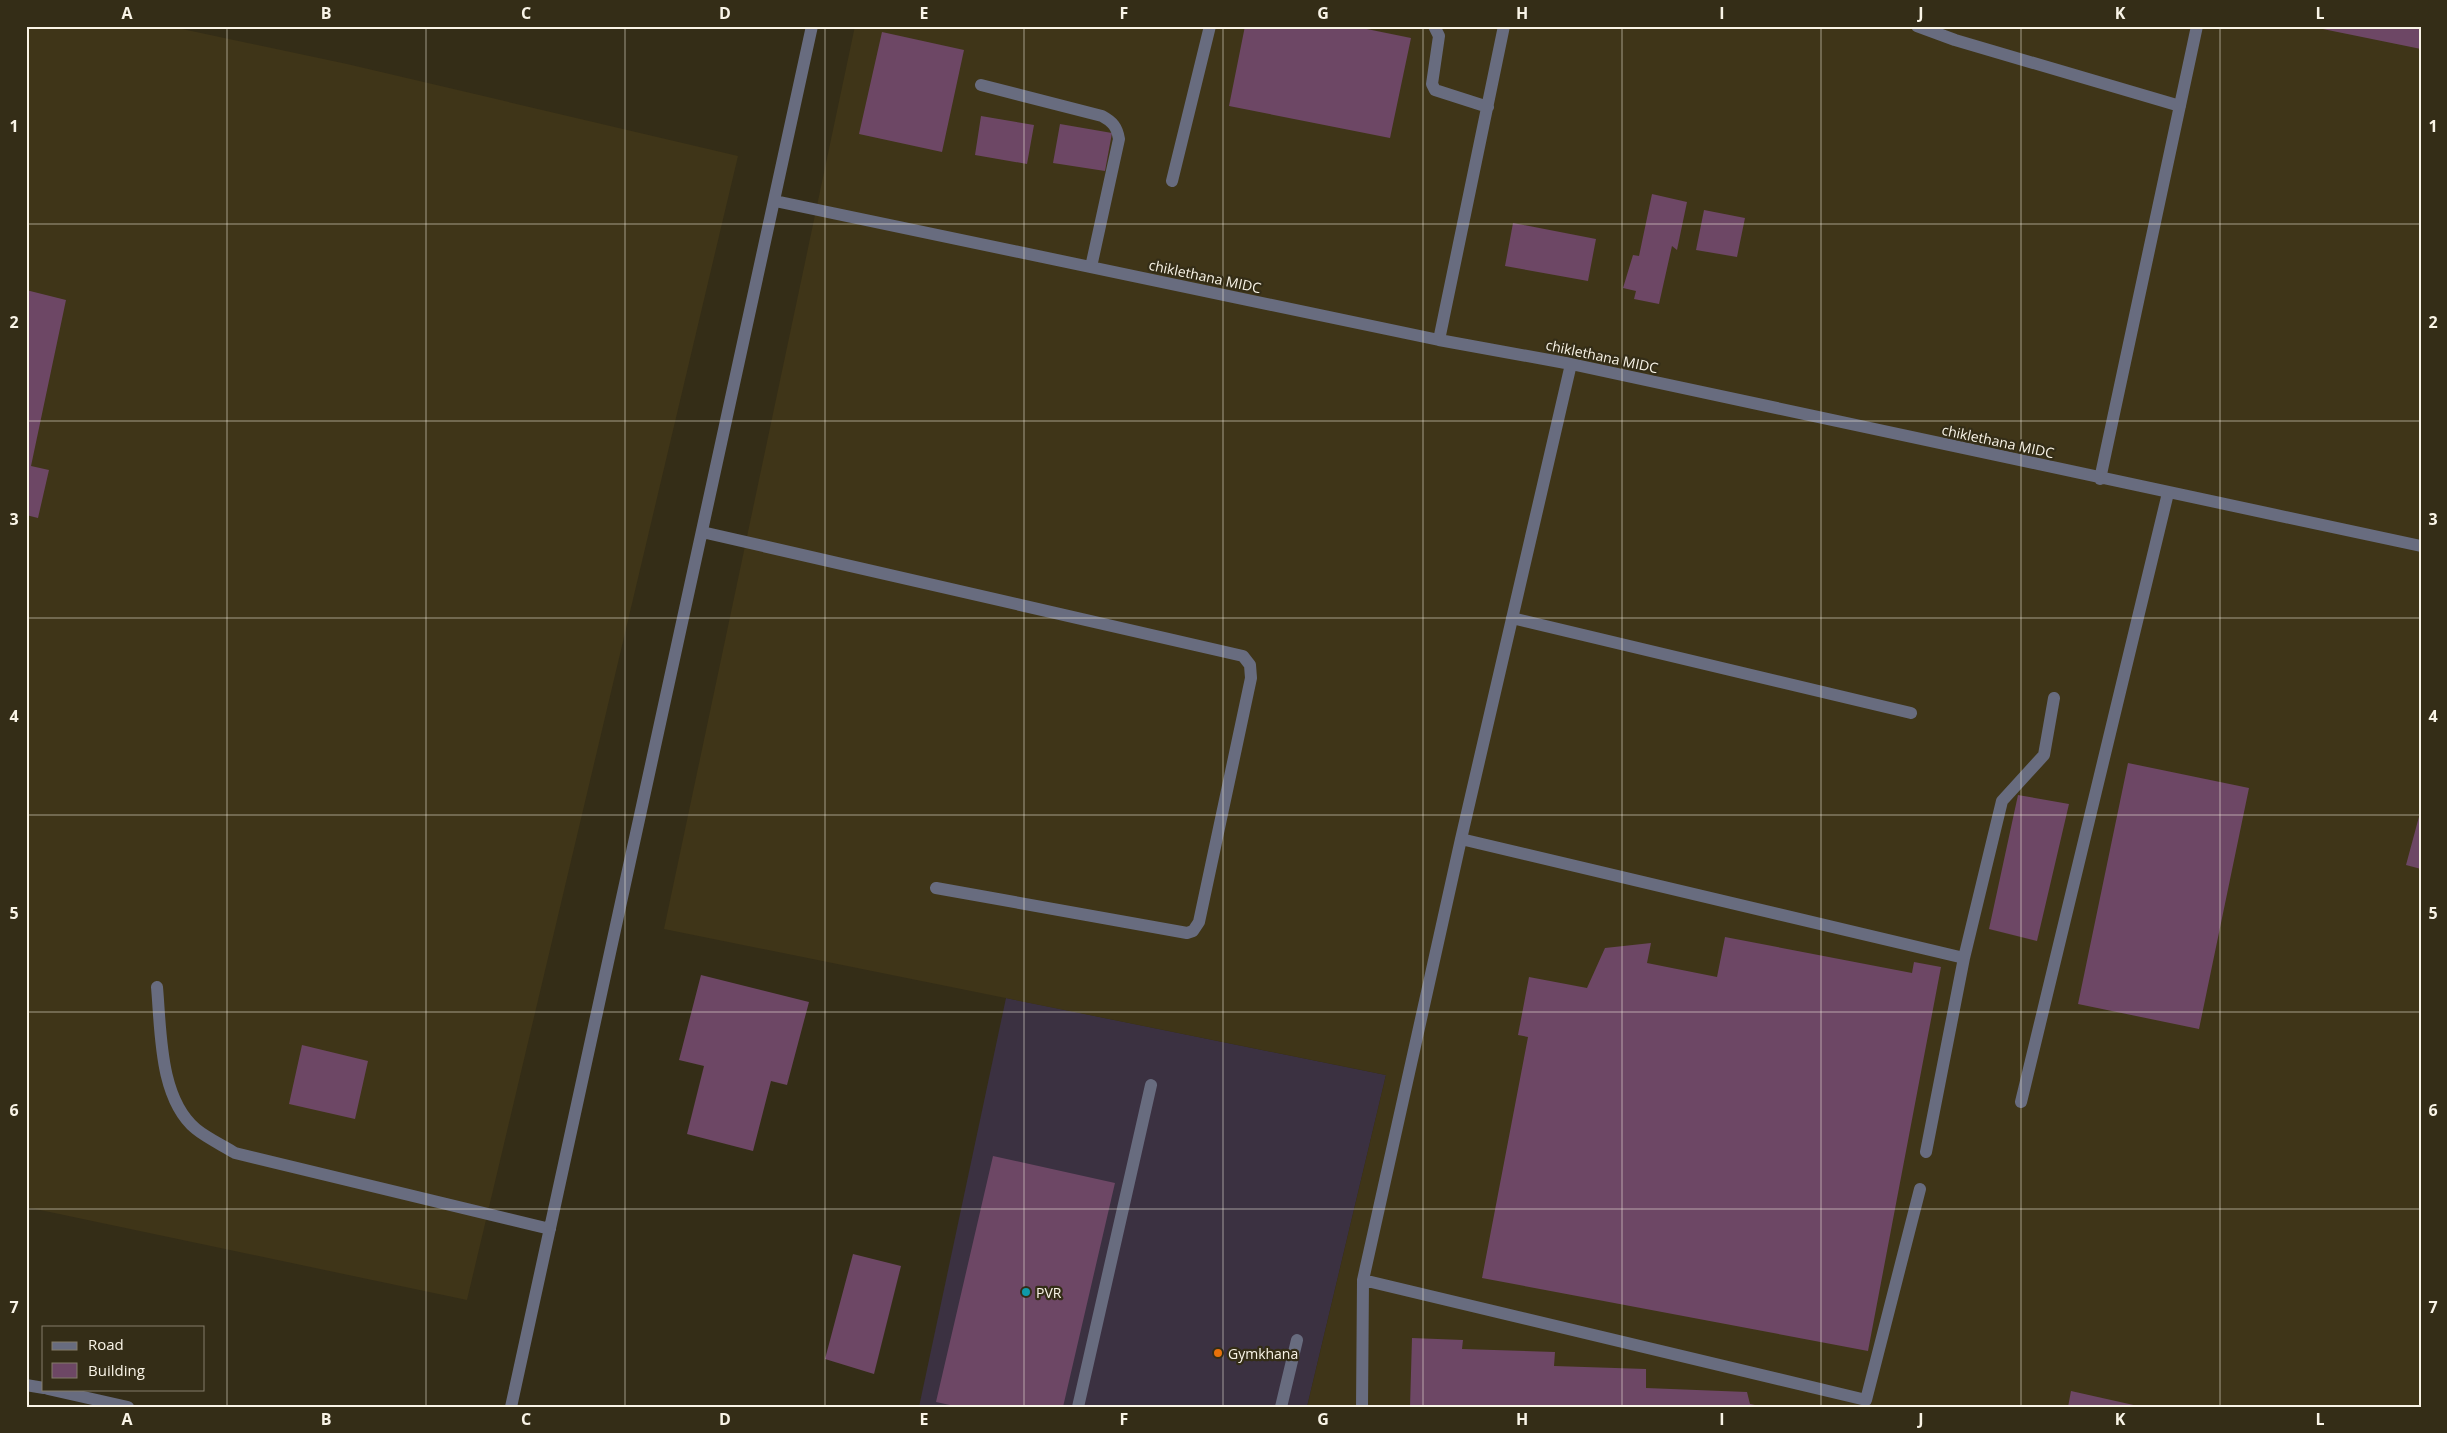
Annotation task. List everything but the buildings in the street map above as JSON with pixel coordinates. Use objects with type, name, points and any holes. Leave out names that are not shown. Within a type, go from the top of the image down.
[{"type":"street","points":[[511,1407],[812,26]]},
{"type":"street","points":[[1172,181],[1210,26]]},
{"type":"street","points":[[1434,26],[1440,36],[1432,84],[1434,90],[1488,108]]},
{"type":"street","points":[[1439,340],[1504,26]]},
{"type":"street","points":[[1917,26],[1955,40],[2180,106]]},
{"type":"street","points":[[2100,479],[2197,26]]},
{"type":"street","points":[[981,85],[1102,116],[1112,122],[1117,128],[1119,139],[1091,267]]},
{"type":"street","name":"chiklethana MIDC","points":[[775,201],[1439,340],[1571,364],[2100,479],[2421,546]]},
{"type":"street","points":[[1362,1407],[1363,1280],[1461,839],[1571,364]]},
{"type":"street","points":[[2020,1102],[2168,493]]},
{"type":"street","points":[[702,532],[1243,656],[1250,665],[1249,687],[1199,922],[1193,931],[1187,933],[936,888]]},
{"type":"street","points":[[1512,618],[1911,713]]},
{"type":"street","points":[[1926,1152],[1964,958],[2002,800],[2044,755],[2054,698]]},
{"type":"street","points":[[1461,839],[1964,958]]},
{"type":"street","points":[[158,987],[163,1056],[171,1095],[195,1128],[234,1153],[550,1229]]},
{"type":"street","points":[[1078,1407],[1151,1085]]},
{"type":"street","points":[[1363,1280],[1865,1403],[1920,1189]]},
{"type":"street","points":[[1281,1407],[1297,1340]]},
{"type":"street","points":[[26,1386],[42,1388]]},
{"type":"street","points":[[52,1390],[128,1407]]},
{"type":"shaded area","points":[[26,26],[168,26],[347,64],[738,156],[467,1300],[26,1207]]},
{"type":"shaded area","points":[[855,26],[2421,26],[2421,1407],[1307,1407],[1386,1075],[664,929]]},
{"type":"shaded area","points":[[1006,998],[1386,1075],[1307,1407],[919,1407]]},
{"type":"place","name":"PVR","points":[[1026,1292]]},
{"type":"place","name":"Gymkhana","points":[[1218,1353]]}]
